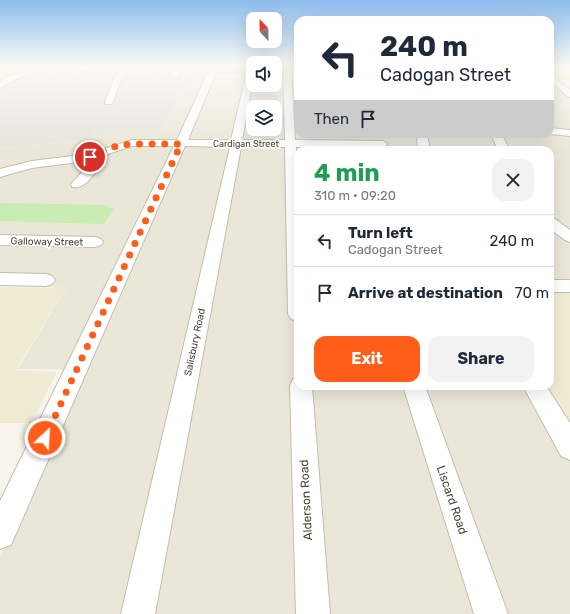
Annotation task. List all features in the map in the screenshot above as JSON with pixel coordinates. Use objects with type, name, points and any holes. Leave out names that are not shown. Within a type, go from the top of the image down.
[{"type":"street","points":[[109,102],[113,95]]},
{"type":"street","points":[[0,534],[181,144],[202,95]]},
{"type":"street","name":"Salisbury Road","points":[[138,614],[246,95]]},
{"type":"street","points":[[288,95],[290,144],[294,162]]},
{"type":"street","points":[[554,130],[570,133]]},
{"type":"street","name":"Cardigan Street","points":[[0,172],[15,168],[90,157],[119,145],[126,144],[290,144],[343,139],[383,144]]},
{"type":"street","points":[[77,184],[91,170],[93,164],[90,157]]},
{"type":"street","points":[[554,225],[570,237]]},
{"type":"street","points":[[554,237],[570,237]]},
{"type":"street","name":"Galloway Street","points":[[0,240],[94,242]]},
{"type":"street","points":[[0,279],[46,280]]},
{"type":"street","points":[[554,286],[570,286]]},
{"type":"street","name":"Alderson Road","points":[[301,390],[312,614]]},
{"type":"street","name":"Liscard Road","points":[[415,390],[491,614]]},
{"type":"street","points":[[536,390],[570,447]]},
{"type":"shaded area","points":[[0,95],[181,95],[160,129],[119,130],[91,133],[89,139],[0,148]]},
{"type":"shaded area","points":[[170,95],[294,95],[294,138],[554,138],[554,95],[570,95],[570,614],[0,614],[0,556],[84,370],[18,369],[66,288],[41,287],[50,277],[0,276],[0,148],[89,139],[90,133],[129,129]]},
{"type":"shaded area","points":[[0,287],[66,288],[16,370],[57,372],[31,423],[0,423]]},
{"type":"shaded area","points":[[554,293],[570,293],[570,429],[546,390],[554,390]]},
{"type":"green space","points":[[0,203],[108,205],[107,208],[114,208],[104,224],[0,221]]},
{"type":"route","points":[[45,438],[181,144],[119,145],[90,157]]}]
